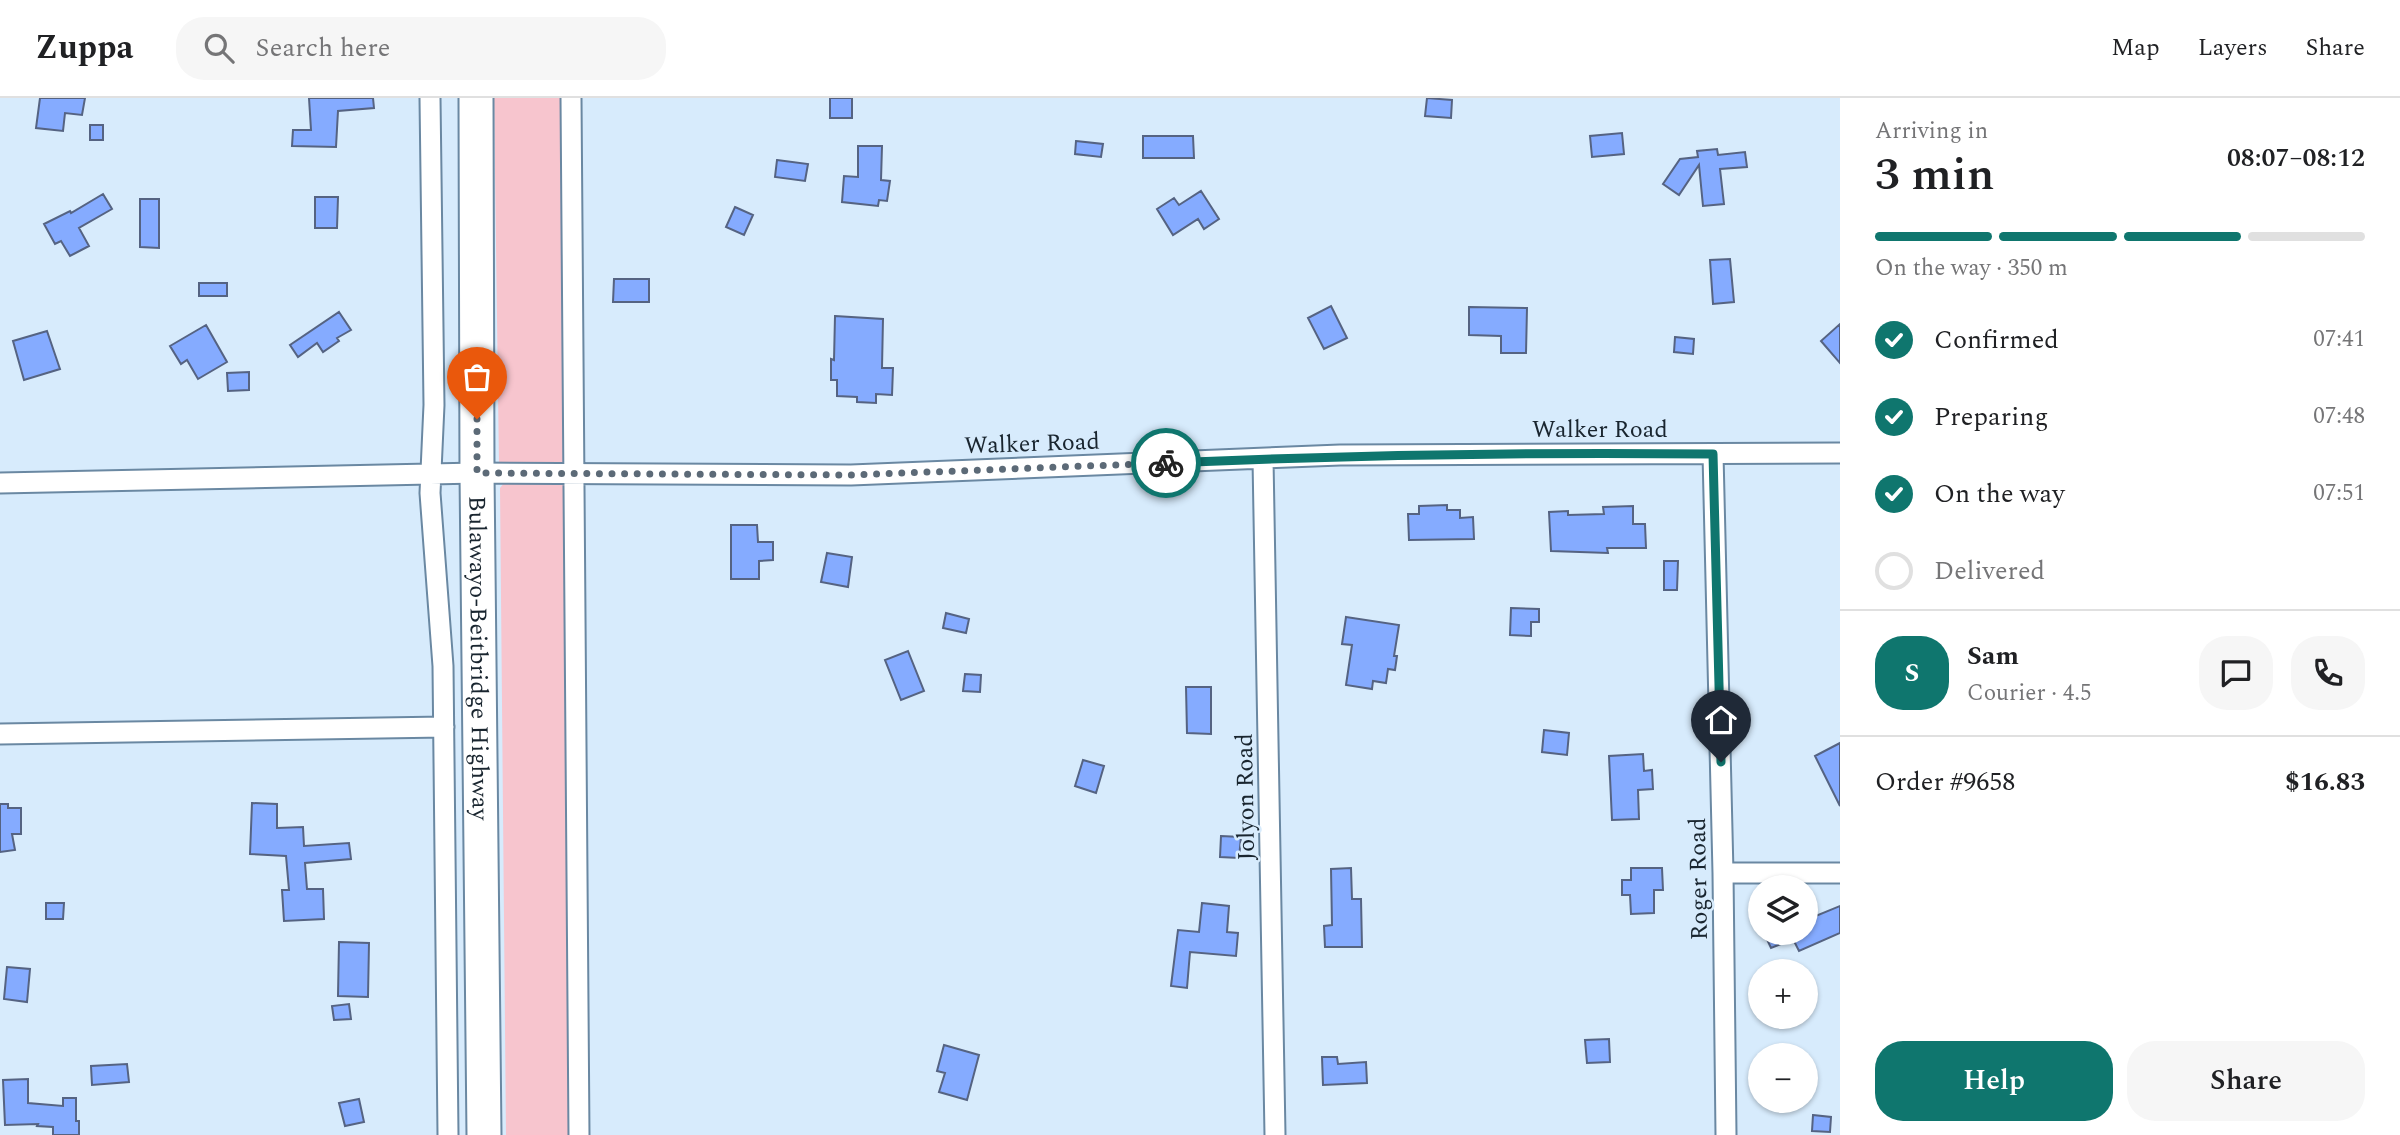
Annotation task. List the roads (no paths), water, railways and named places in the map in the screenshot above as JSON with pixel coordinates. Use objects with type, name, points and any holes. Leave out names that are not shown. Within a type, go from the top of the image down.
[{"type":"highway","name":"Bulawayo-Beitbridge Highway","points":[[476,98],[484,1135]]},
{"type":"street","points":[[430,98],[434,405],[430,513],[442,643],[448,1135]]},
{"type":"street","points":[[571,98],[579,1135]]},
{"type":"street","name":"Walker Road","points":[[0,483],[574,472],[851,475],[1263,458],[1500,453],[1840,453]]},
{"type":"street","name":"Roger Road","points":[[1713,454],[1726,1135]]},
{"type":"street","name":"Jolyon Road","points":[[1263,458],[1275,1135]]},
{"type":"street","points":[[0,734],[443,727]]},
{"type":"street","points":[[1723,873],[1840,873]]}]
